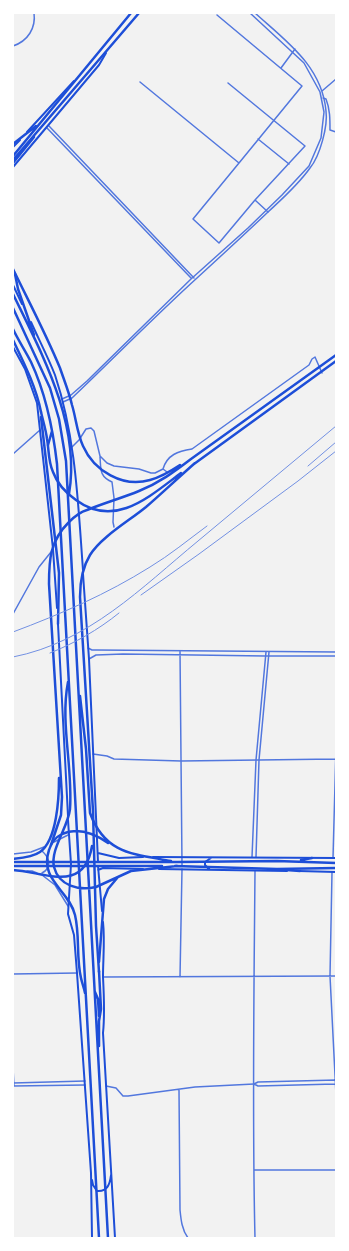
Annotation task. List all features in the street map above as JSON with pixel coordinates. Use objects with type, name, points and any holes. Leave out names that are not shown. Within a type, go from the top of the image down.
[{"type":"highway","points":[[62,99],[82,72],[131,13]]},
{"type":"highway","points":[[13,156],[139,13]]},
{"type":"highway","points":[[13,144],[41,124]]},
{"type":"highway","points":[[13,160],[41,124]]},
{"type":"highway","points":[[13,163],[30,142],[41,124]]},
{"type":"highway","points":[[13,264],[18,289],[38,346],[58,396],[71,447],[71,471],[68,500]]},
{"type":"highway","points":[[13,269],[54,353],[72,404],[83,446],[96,465],[102,471],[116,478],[141,482],[169,472],[191,459]]},
{"type":"highway","points":[[13,294],[38,346]]},
{"type":"highway","points":[[13,308],[50,388],[59,418],[66,461],[108,1238]]},
{"type":"highway","points":[[14,330],[31,362],[45,401],[52,430],[57,464],[99,1238]]},
{"type":"highway","points":[[13,340],[38,400],[52,471],[60,485],[70,496],[90,508],[112,511],[132,507],[145,499],[336,361]]},
{"type":"highway","points":[[86,997],[81,977],[75,913],[72,906],[52,879],[47,861],[59,823],[61,808],[50,584],[50,556],[54,542],[74,517],[85,510],[120,498],[155,484],[168,477],[336,355]]},
{"type":"highway","points":[[41,412],[60,584],[58,624]]},
{"type":"highway","points":[[46,451],[52,430]]},
{"type":"highway","points":[[99,1021],[101,1009],[97,942],[93,811],[80,579],[85,564],[92,551],[146,507],[194,463]]},
{"type":"highway","points":[[69,677],[66,694],[70,810],[66,825],[55,852],[54,868],[68,885],[83,889],[96,887],[131,871],[176,866]]},
{"type":"highway","points":[[77,677],[86,749],[90,813],[98,831],[116,848]]},
{"type":"highway","points":[[13,859],[35,855],[46,847],[49,841],[54,827],[58,799],[60,764]]},
{"type":"highway","points":[[51,845],[60,835],[67,832],[81,831],[102,839],[116,848],[133,854],[178,862]]},
{"type":"highway","points":[[13,870],[60,877],[71,876],[79,872],[87,862],[92,850],[94,839]]},
{"type":"highway","points":[[298,861],[312,858]]},
{"type":"highway","points":[[13,866],[37,864],[277,861],[336,863]]},
{"type":"highway","points":[[13,862],[37,864],[336,868]]},
{"type":"highway","points":[[277,868],[300,871]]},
{"type":"highway","points":[[99,972],[104,899],[110,885],[120,876]]},
{"type":"highway","points":[[94,988],[98,999],[98,1057]]},
{"type":"main road","points":[[13,167],[99,65],[107,50]]},
{"type":"main road","points":[[13,147],[82,72]]},
{"type":"main road","points":[[13,285],[46,353],[54,374],[63,401],[71,447],[89,659],[98,870],[104,934],[103,977],[105,1014],[103,1033],[112,1165],[115,1238]]},
{"type":"main road","points":[[13,347],[24,369],[37,403],[53,549],[68,834],[71,854],[68,914],[74,935],[77,973],[85,1085],[93,1238]]},
{"type":"main road","points":[[98,853],[119,858],[334,858]]},
{"type":"main road","points":[[213,871],[208,869],[205,862],[208,859],[214,858]]},
{"type":"main road","points":[[98,870],[103,868],[336,872]]},
{"type":"main road","points":[[90,1173],[93,1185],[98,1191],[101,1191],[106,1189],[110,1182],[112,1165]]},
{"type":"street","points":[[13,46],[22,41],[32,31],[35,19],[34,13]]},
{"type":"street","points":[[63,401],[87,381],[193,278],[282,196],[309,166],[321,138],[324,112],[321,91],[304,63],[250,13]]},
{"type":"street","points":[[63,401],[72,398],[193,281],[193,278],[284,198],[311,168],[324,139],[326,112],[324,98],[317,78],[306,61],[295,49],[255,13]]},
{"type":"street","points":[[217,15],[302,86],[274,121],[193,219],[220,242],[255,200],[290,164],[305,146],[274,121],[228,83]]},
{"type":"street","points":[[281,68],[295,49]]},
{"type":"street","points":[[321,91],[336,79]]},
{"type":"street","points":[[140,82],[239,163]]},
{"type":"street","points":[[324,98],[327,100],[330,110],[330,130],[336,132]]},
{"type":"street","points":[[48,127],[193,278]]},
{"type":"street","points":[[258,139],[290,164]]},
{"type":"street","points":[[255,200],[268,212]]},
{"type":"street","points":[[100,456],[107,463],[114,466],[139,469],[155,473],[163,469],[165,461],[180,451],[192,449],[309,365],[315,357],[322,373]]},
{"type":"street","points":[[37,403],[44,431],[47,493]]},
{"type":"street","points":[[71,447],[80,440],[86,429],[91,428],[94,431],[100,456],[102,475],[104,478],[112,482],[114,491],[114,527]]},
{"type":"street","points":[[13,454],[40,430]]},
{"type":"street","points":[[163,469],[176,479]]},
{"type":"street","points":[[13,614],[39,567],[53,549]]},
{"type":"street","points":[[88,648],[97,650],[336,652]]},
{"type":"street","points":[[180,651],[182,761],[180,977]]},
{"type":"street","points":[[252,857],[256,760],[266,652]]},
{"type":"street","points":[[256,857],[259,760],[269,652]]},
{"type":"street","points":[[89,659],[96,655],[180,654],[336,656]]},
{"type":"street","points":[[334,858],[336,747]]},
{"type":"street","points":[[93,754],[107,756],[114,759],[182,761],[335,759]]},
{"type":"street","points":[[13,854],[31,852],[40,849],[68,834]]},
{"type":"street","points":[[40,849],[46,854],[49,860],[49,867],[46,871],[40,874]]},
{"type":"street","points":[[13,870],[32,871],[40,874],[56,885],[68,906]]},
{"type":"street","points":[[255,871],[253,977],[255,1238]]},
{"type":"street","points":[[332,872],[330,976],[336,1095]]},
{"type":"street","points":[[13,974],[77,973]]},
{"type":"street","points":[[103,977],[336,976]]},
{"type":"street","points":[[13,1068],[14,1086],[85,1085]]},
{"type":"street","points":[[106,1086],[116,1088],[122,1096],[128,1096],[179,1089],[254,1084],[258,1082],[336,1080]]},
{"type":"street","points":[[13,1083],[84,1081]]},
{"type":"street","points":[[254,1084],[258,1086],[336,1084]]},
{"type":"street","points":[[179,1089],[180,1210],[184,1233],[188,1238]]},
{"type":"street","points":[[254,1170],[336,1170]]},
{"type":"railway","points":[[13,657],[40,650],[66,639],[113,611],[156,577],[336,426]]},
{"type":"railway","points":[[308,466],[336,442]]},
{"type":"railway","points":[[141,595],[298,481],[336,451]]},
{"type":"railway","points":[[13,632],[66,611],[134,577],[172,552],[207,526]]},
{"type":"railway","points":[[50,653],[86,636],[119,613]]}]
